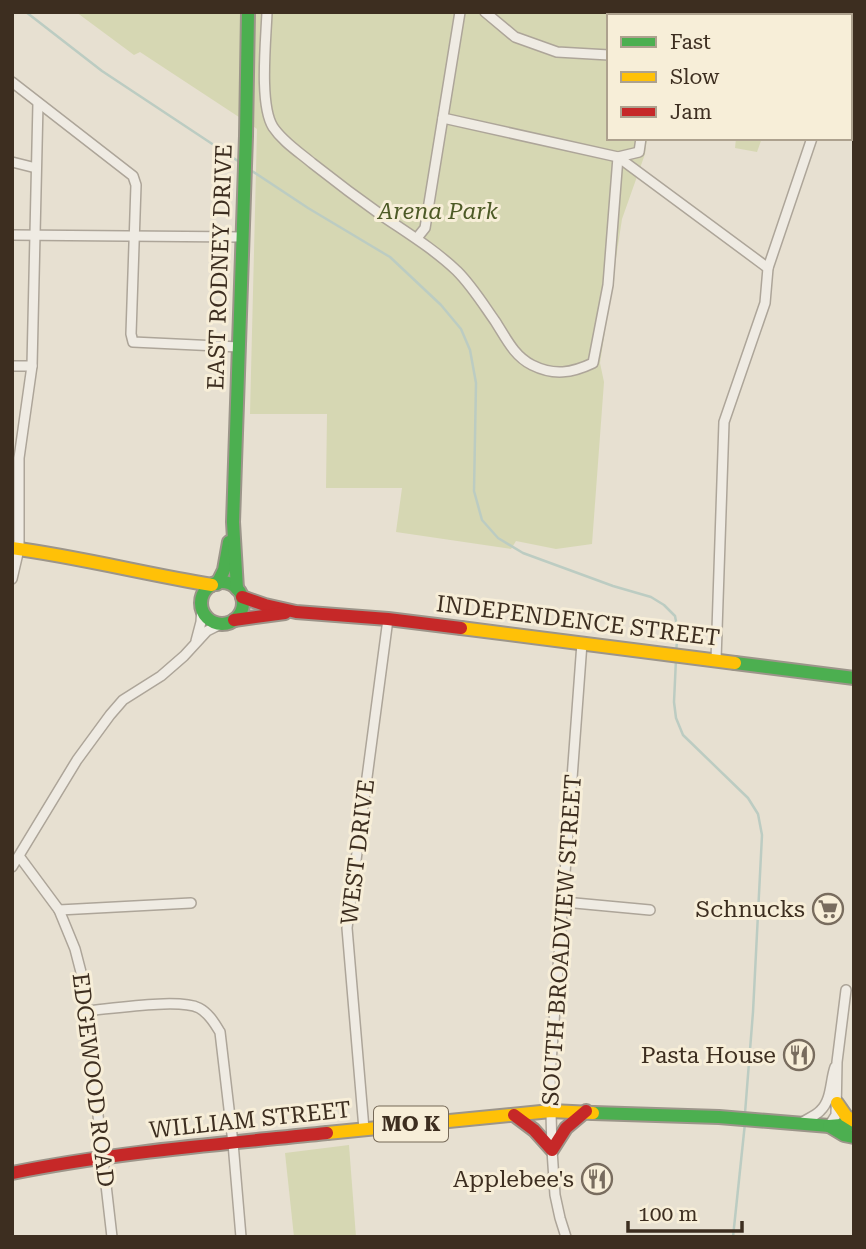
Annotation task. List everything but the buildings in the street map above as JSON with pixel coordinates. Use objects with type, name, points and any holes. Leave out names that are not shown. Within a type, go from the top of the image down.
[{"type":"street","name":"EAST RODNEY DRIVE","points":[[240,593],[233,524],[248,12]]},
{"type":"street","points":[[267,12],[266,106],[271,125],[282,138],[343,187],[417,238],[456,270],[476,293],[518,357],[534,366],[556,373],[575,372],[593,363],[608,285],[618,156]]},
{"type":"street","points":[[417,238],[425,228],[460,12]]},
{"type":"street","points":[[485,12],[515,37],[557,52],[607,55]]},
{"type":"street","points":[[12,82],[133,176],[136,185],[131,334],[133,342],[239,346]]},
{"type":"street","points":[[12,579],[16,548],[19,458],[32,366],[38,103]]},
{"type":"street","points":[[443,118],[618,156],[639,152],[641,140]]},
{"type":"street","points":[[716,660],[724,422],[765,303],[768,268],[811,140]]},
{"type":"street","points":[[618,156],[768,268]]},
{"type":"street","points":[[12,162],[36,168]]},
{"type":"street","points":[[12,235],[242,237]]},
{"type":"street","points":[[12,366],[32,366]]},
{"type":"street","name":"EAST RODNEY DRIVE","points":[[214,584],[224,570],[233,524]]},
{"type":"street","points":[[12,867],[77,760],[123,700],[161,676],[208,631],[240,614],[243,607],[240,593],[225,583],[169,578],[16,548]]},
{"type":"street","points":[[169,578],[199,598],[206,616],[211,621],[228,622]]},
{"type":"street","points":[[196,643],[203,596],[214,584]]},
{"type":"street","name":"INDEPENDENCE STREET","points":[[240,593],[265,606],[296,612],[388,619],[854,678]]},
{"type":"street","name":"INDEPENDENCE STREET","points":[[228,622],[296,612]]},
{"type":"street","name":"WEST DRIVE","points":[[364,1129],[347,928],[388,619]]},
{"type":"street","name":"SOUTH BROADVIEW STREET","points":[[566,1237],[555,1195],[550,1076],[582,643]]},
{"type":"street","name":"EDGEWOOD ROAD","points":[[19,856],[59,910],[75,949],[82,976],[112,1237]]},
{"type":"street","points":[[564,902],[650,910]]},
{"type":"street","points":[[59,910],[191,903]]},
{"type":"street","points":[[829,1126],[836,1115],[837,1062],[846,990]]},
{"type":"street","points":[[85,1011],[177,1003],[199,1008],[211,1018],[220,1032],[241,1237]]},
{"type":"street","points":[[799,1124],[824,1106],[837,1062]]},
{"type":"street","points":[[837,1103],[854,1123]]},
{"type":"street","name":"WILLIAM STREET","points":[[12,1173],[103,1157],[551,1111],[719,1117],[829,1126],[854,1123]]},
{"type":"street","points":[[512,1115],[528,1123],[552,1150],[560,1133],[572,1119],[586,1111]]},
{"type":"street","name":"WILLIAM STREET","points":[[829,1126],[851,1139]]},
{"type":"green space","name":"Arena Park","points":[[76,12],[663,12],[607,14],[607,140],[647,140],[645,154],[622,219],[600,363],[604,382],[592,544],[556,549],[516,541],[511,549],[396,532],[402,488],[326,488],[327,414],[250,414],[257,129],[140,52],[134,55]]},
{"type":"green space","points":[[736,140],[761,140],[757,152],[735,148]]},
{"type":"green space","points":[[349,1145],[356,1237],[294,1237],[285,1153]]},
{"type":"waterway","points":[[26,12],[102,71],[241,163]]},
{"type":"waterway","points":[[249,169],[390,257],[441,305],[461,329],[470,350],[476,383],[474,491],[482,520],[498,538],[523,553],[651,597],[664,605],[675,616],[678,632],[676,652]]},
{"type":"waterway","points":[[676,659],[674,702],[676,718],[683,735],[748,798],[758,814],[762,835],[745,1113]]},
{"type":"waterway","points":[[733,1237],[745,1123]]},
{"type":"traffic: fast","points":[[237,589],[233,522],[248,12]]},
{"type":"traffic: fast","points":[[217,584],[224,570],[229,542]]},
{"type":"traffic: fast","points":[[222,582],[237,588],[243,603],[237,618],[222,624],[207,618],[201,603],[207,588],[222,582]]},
{"type":"traffic: fast","points":[[735,663],[854,678]]},
{"type":"traffic: fast","points":[[593,1113],[719,1117],[829,1126],[854,1124]]},
{"type":"traffic: fast","points":[[829,1126],[844,1135],[854,1137]]},
{"type":"traffic: slow","points":[[12,548],[212,585]]},
{"type":"traffic: slow","points":[[461,628],[735,663]]},
{"type":"traffic: slow","points":[[837,1103],[846,1116],[854,1121]]},
{"type":"traffic: slow","points":[[327,1133],[551,1111],[593,1113]]},
{"type":"traffic: jam","points":[[242,597],[296,612],[461,628]]},
{"type":"traffic: jam","points":[[234,620],[285,613]]},
{"type":"traffic: jam","points":[[514,1115],[534,1130],[552,1150],[566,1128],[586,1111]]},
{"type":"traffic: jam","points":[[12,1173],[130,1154],[327,1133]]},
{"type":"place","name":"Schnucks","points":[[828,909]]},
{"type":"place","name":"Pasta House","points":[[799,1055]]},
{"type":"place","name":"Applebee's","points":[[597,1179]]}]
